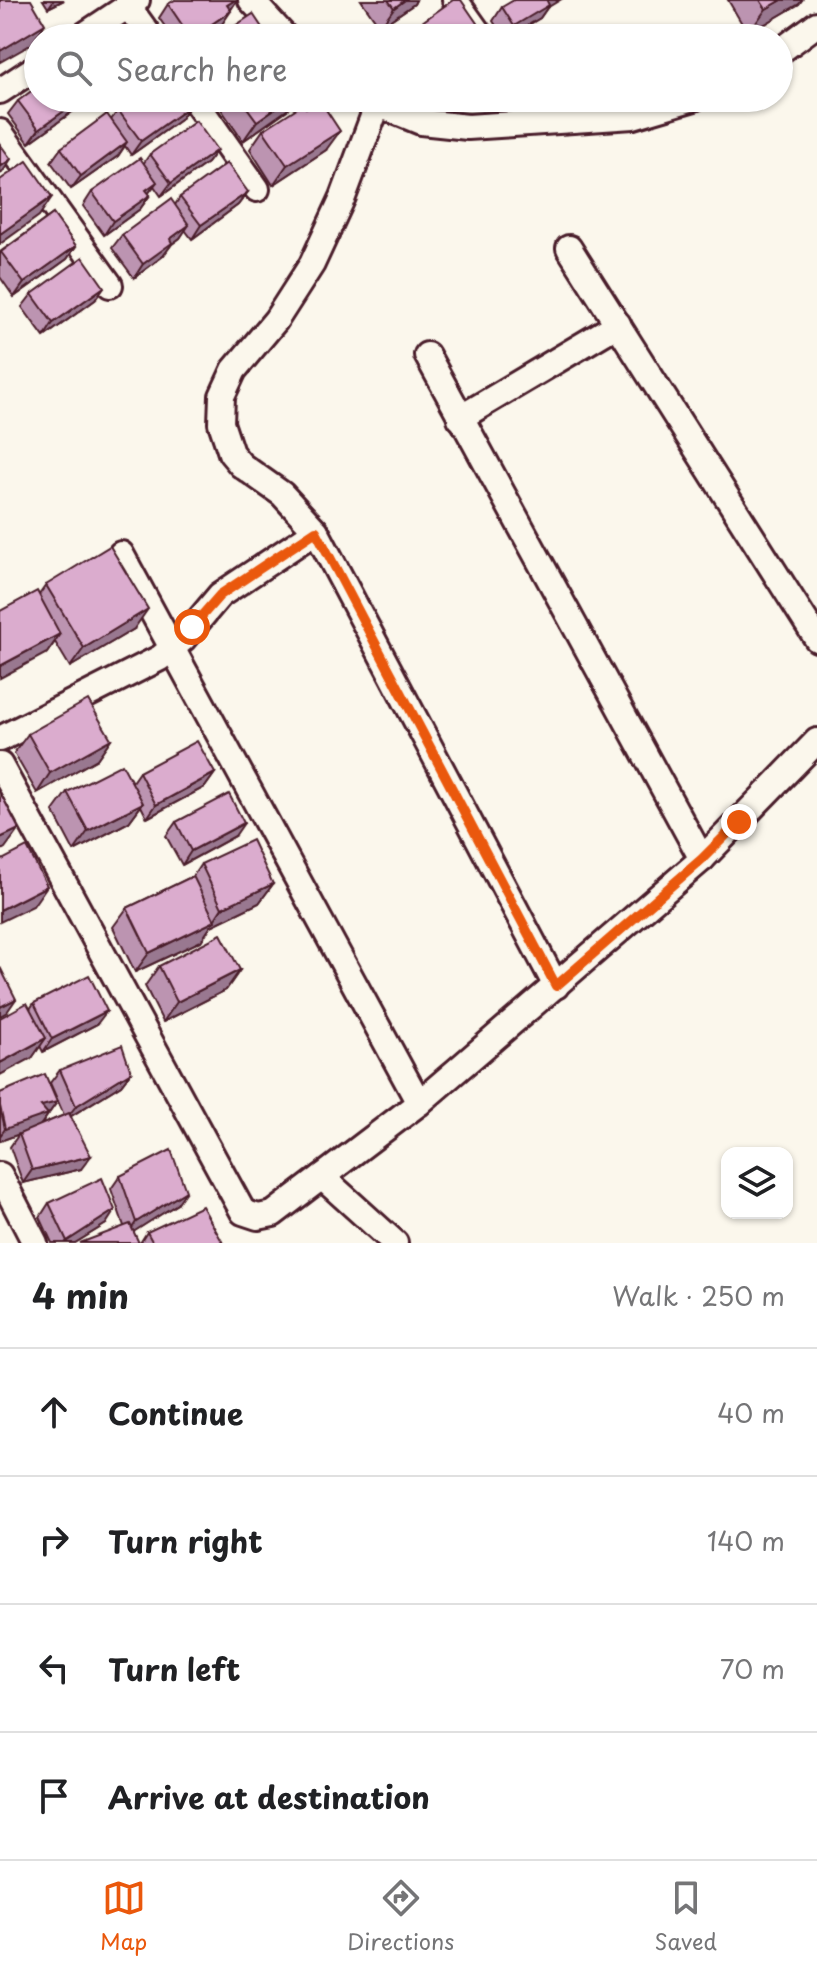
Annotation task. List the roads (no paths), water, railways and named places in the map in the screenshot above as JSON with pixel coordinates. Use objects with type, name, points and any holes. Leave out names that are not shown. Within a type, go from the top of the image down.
[{"type":"street","points":[[251,0],[273,24]]},
{"type":"street","points":[[455,0],[472,24]]},
{"type":"street","points":[[101,24],[133,3],[144,24]]},
{"type":"street","points":[[793,42],[817,24]]},
{"type":"street","points":[[0,91],[24,75]]},
{"type":"street","points":[[203,112],[257,189]]},
{"type":"street","points":[[367,112],[343,197],[312,264],[276,320],[226,382],[220,409],[224,439],[241,465],[282,494],[316,531],[556,986]]},
{"type":"street","points":[[396,112],[421,122],[468,127],[633,116],[647,112]]},
{"type":"street","points":[[0,132],[110,285]]},
{"type":"street","points":[[569,248],[817,639]]},
{"type":"street","points":[[460,418],[618,324]]},
{"type":"street","points":[[427,355],[702,859]]},
{"type":"street","points":[[0,739],[172,650],[220,595],[316,531]]},
{"type":"street","points":[[121,554],[419,1103]]},
{"type":"street","points":[[0,765],[243,1212],[258,1217],[273,1214],[419,1103],[702,859],[817,741]]},
{"type":"street","points":[[0,1175],[35,1243]]},
{"type":"street","points":[[322,1177],[395,1243]]}]
